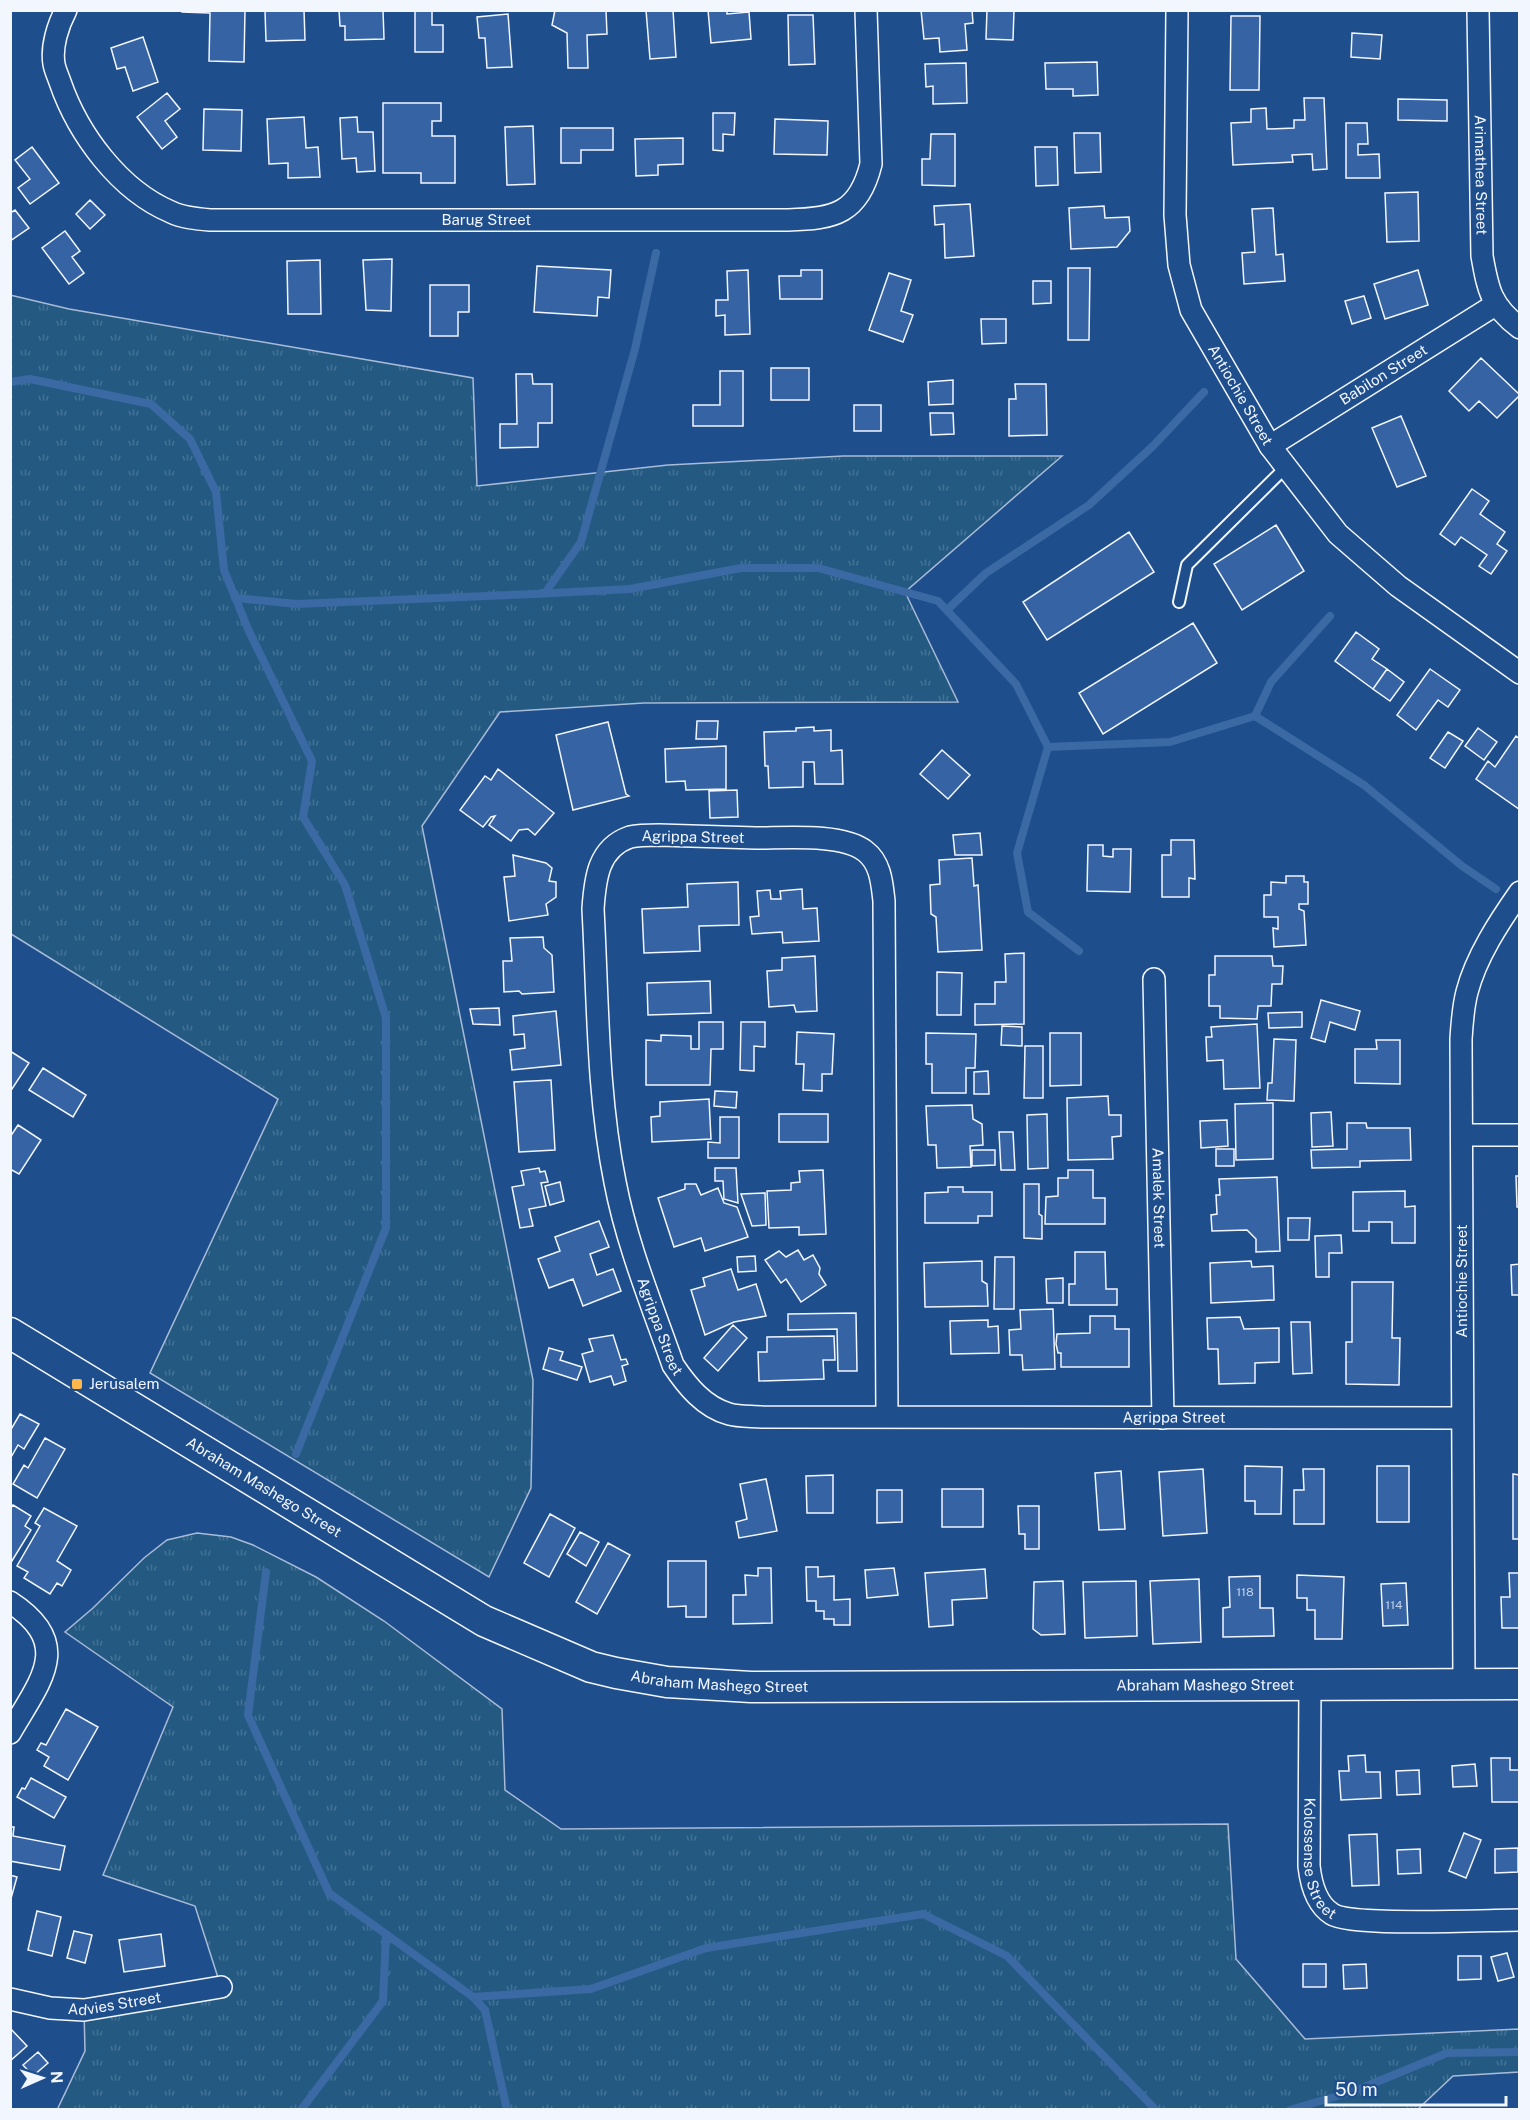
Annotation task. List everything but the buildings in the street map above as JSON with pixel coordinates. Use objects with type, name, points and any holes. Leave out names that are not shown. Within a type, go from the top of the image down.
[{"type":"main road","name":"Abraham Mashego Street","points":[[10,1333],[484,1621],[591,1667],[616,1673],[667,1682],[751,1687],[1520,1684]]},
{"type":"street","name":"Barug Street","points":[[66,10],[57,32],[54,63],[71,112],[88,138],[126,184],[152,202],[177,214],[211,220],[788,220],[828,217],[841,211],[855,200],[866,184],[871,164],[866,10]]},
{"type":"street","name":"Antiochie Street","points":[[1178,10],[1175,215],[1179,265],[1191,310],[1270,446],[1315,507],[1345,541],[1398,586],[1520,674]]},
{"type":"street","name":"Arimathea Street","points":[[1478,10],[1482,256],[1487,284],[1495,305],[1506,318],[1520,328]]},
{"type":"street","name":"Babilon Street","points":[[1270,446],[1495,305]]},
{"type":"street","name":"Agrippa Street","points":[[887,1416],[884,902],[881,878],[876,864],[866,851],[856,846],[827,840],[659,835],[632,837],[617,843],[601,859],[594,886],[593,909],[607,1134],[625,1223],[673,1365],[687,1386],[705,1402],[729,1414],[762,1417],[1462,1418]]},
{"type":"street","name":"Antiochie Street","points":[[1464,1683],[1461,1039],[1467,991],[1487,945],[1520,892]]},
{"type":"street","name":"Amalek Street","points":[[1154,979],[1163,1418]]},
{"type":"street","points":[[1462,1135],[1520,1135]]},
{"type":"street","points":[[10,1602],[29,1613],[38,1624],[45,1635],[47,1650],[44,1673],[10,1733]]},
{"type":"street","name":"Kolossense Street","points":[[1310,1684],[1309,1866],[1311,1884],[1320,1903],[1333,1915],[1351,1919],[1520,1920]]},
{"type":"street","name":"Advies Street","points":[[10,1999],[50,2008],[84,2010],[221,1987]]},
{"type":"lane","points":[[1179,603],[1187,565],[1286,467]]},
{"type":"green space","points":[[10,295],[69,309],[473,378],[477,486],[668,465],[843,456],[1062,456],[905,592],[958,702],[644,703],[500,712],[422,826],[533,1380],[531,1488],[489,1577],[150,1373],[278,1099],[11,934]]},
{"type":"green space","points":[[197,1533],[231,1537],[253,1545],[316,1577],[384,1621],[502,1709],[505,1790],[561,1829],[1228,1824],[1236,1959],[1305,2039],[1519,2029],[1519,2072],[1453,2076],[1418,2109],[57,2110],[85,2051],[84,2010],[221,1987],[195,1906],[103,1875],[173,1707],[65,1632],[144,1558],[167,1540]]},
{"type":"waterway","points":[[541,593],[545,593],[581,542],[635,349],[656,253]]},
{"type":"waterway","points":[[10,382],[30,379],[151,404],[190,439],[216,492],[224,570],[248,629],[312,761],[303,817],[345,885],[386,1018],[386,1228],[296,1454]]},
{"type":"waterway","points":[[947,610],[986,573],[1089,505],[1153,446],[1204,392]]},
{"type":"waterway","points":[[235,598],[297,604],[534,594],[630,589],[741,568],[818,568],[938,601],[1016,684],[1048,747],[1017,853],[1028,912],[1079,951]]},
{"type":"waterway","points":[[1048,747],[1170,742],[1255,716],[1271,682],[1330,616]]},
{"type":"waterway","points":[[1255,716],[1364,785],[1462,866],[1496,889]]},
{"type":"waterway","points":[[266,1572],[248,1715],[329,1893],[473,1997],[591,1989],[706,1948],[923,1914],[1007,1956],[1156,2110]]},
{"type":"waterway","points":[[301,2110],[383,2001],[386,1934]]},
{"type":"waterway","points":[[473,1997],[485,2010],[507,2110]]},
{"type":"waterway","points":[[1290,2110],[1357,2090],[1447,2053],[1520,2052]]},
{"type":"place","name":"Jerusalem","points":[[77,1384]]}]
